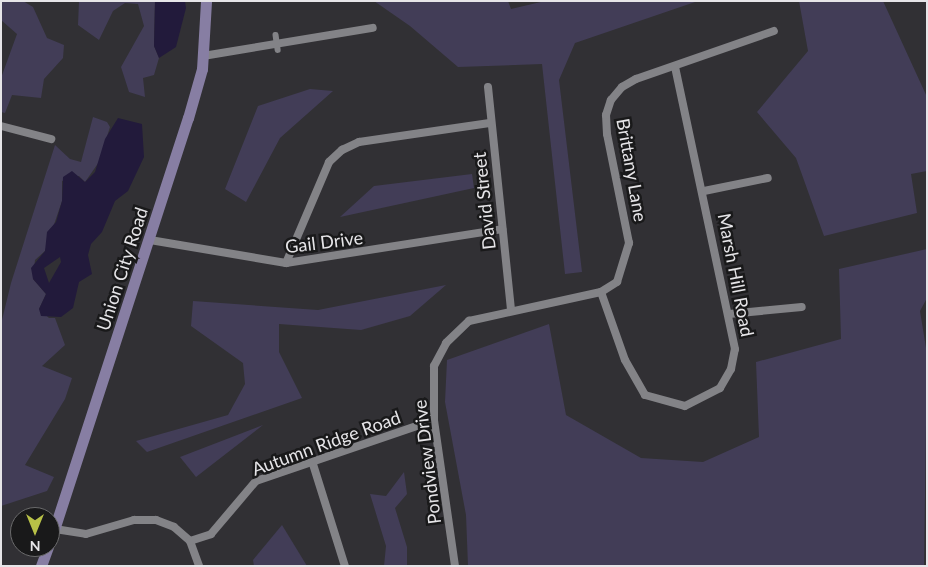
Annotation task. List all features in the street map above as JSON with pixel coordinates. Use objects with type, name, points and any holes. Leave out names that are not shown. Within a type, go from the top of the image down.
[{"type":"main road","name":"Union City Road","points":[[60,514],[150,240],[204,56],[206,1]]},
{"type":"street","points":[[204,56],[277,42],[373,28]]},
{"type":"street","name":"Brittany Lane","points":[[511,311],[601,292],[617,282],[629,243],[607,134],[606,115],[611,100],[622,87],[774,31]]},
{"type":"street","name":"Marsh Hill Road","points":[[601,292],[635,380],[646,395],[664,403],[685,406],[720,388],[731,369],[735,349],[704,190],[675,66]]},
{"type":"street","name":"David Street","points":[[488,87],[490,123],[511,311]]},
{"type":"street","points":[[286,263],[329,162],[342,150],[359,142],[490,123]]},
{"type":"street","points":[[1,126],[51,139]]},
{"type":"street","points":[[704,190],[768,178]]},
{"type":"street","name":"Gail Drive","points":[[150,240],[286,263],[502,229]]},
{"type":"street","points":[[729,314],[802,307]]},
{"type":"street","name":"Pondview Drive","points":[[455,566],[434,420],[434,366],[446,343],[469,322],[511,311]]},
{"type":"street","name":"Autumn Ridge Road","points":[[190,541],[211,534],[256,482],[434,420]]},
{"type":"street","points":[[312,461],[346,566]]},
{"type":"street","points":[[60,530],[86,534],[134,520],[156,520],[174,527],[190,541],[199,566]]},
{"type":"shaded area","points":[[1,1],[23,1],[33,7],[47,38],[64,45],[63,58],[44,79],[41,98],[12,95],[5,113],[1,112],[1,78],[17,34],[1,20]]},
{"type":"shaded area","points":[[79,1],[155,1],[154,46],[159,58],[154,75],[143,78],[145,97],[129,92],[121,67],[144,26],[138,4],[125,3],[113,11],[99,40],[78,25]]},
{"type":"shaded area","points":[[155,1],[185,1],[186,8],[176,47],[159,58],[154,46]]},
{"type":"shaded area","points":[[374,1],[508,1],[511,9],[545,1],[698,1],[575,43],[559,80],[582,272],[565,274],[542,64],[458,67],[410,26]]},
{"type":"shaded area","points":[[799,1],[883,1],[927,97],[927,171],[911,174],[917,213],[824,236],[796,158],[757,112],[808,51]]},
{"type":"shaded area","points":[[310,89],[333,91],[280,138],[246,202],[225,189],[258,106]]},
{"type":"shaded area","points":[[93,117],[107,122],[110,127],[99,162],[85,182],[79,176],[62,181],[62,201],[45,251],[35,260],[33,279],[46,294],[39,309],[49,318],[55,318],[65,345],[42,366],[72,378],[65,399],[25,465],[54,477],[47,491],[1,506],[1,324],[11,283],[55,145],[70,159],[81,162]]},
{"type":"shaded area","points":[[118,118],[142,124],[144,157],[128,191],[115,201],[102,232],[91,244],[88,255],[92,274],[79,282],[73,308],[61,317],[41,316],[39,309],[46,294],[33,279],[31,268],[45,251],[47,232],[56,222],[62,201],[63,177],[72,171],[85,182],[95,172],[105,139]],"holes":[[[60,257],[61,262],[49,283],[44,268]]]},
{"type":"shaded area","points":[[472,174],[474,188],[340,217],[374,186]]},
{"type":"shaded area","points":[[927,249],[927,298],[920,311],[927,354],[924,566],[468,566],[466,515],[445,402],[447,360],[549,324],[566,415],[641,458],[703,462],[759,437],[756,362],[841,339],[839,269]]},
{"type":"shaded area","points":[[446,285],[410,316],[361,330],[279,324],[279,352],[302,398],[147,452],[136,441],[228,415],[245,384],[243,363],[191,326],[193,301],[318,310]]},
{"type":"shaded area","points":[[263,425],[196,477],[180,457]]},
{"type":"shaded area","points":[[404,472],[407,494],[395,508],[407,547],[407,566],[384,566],[386,546],[370,494],[386,496]]},
{"type":"shaded area","points":[[282,525],[307,566],[254,566],[253,560]]}]
